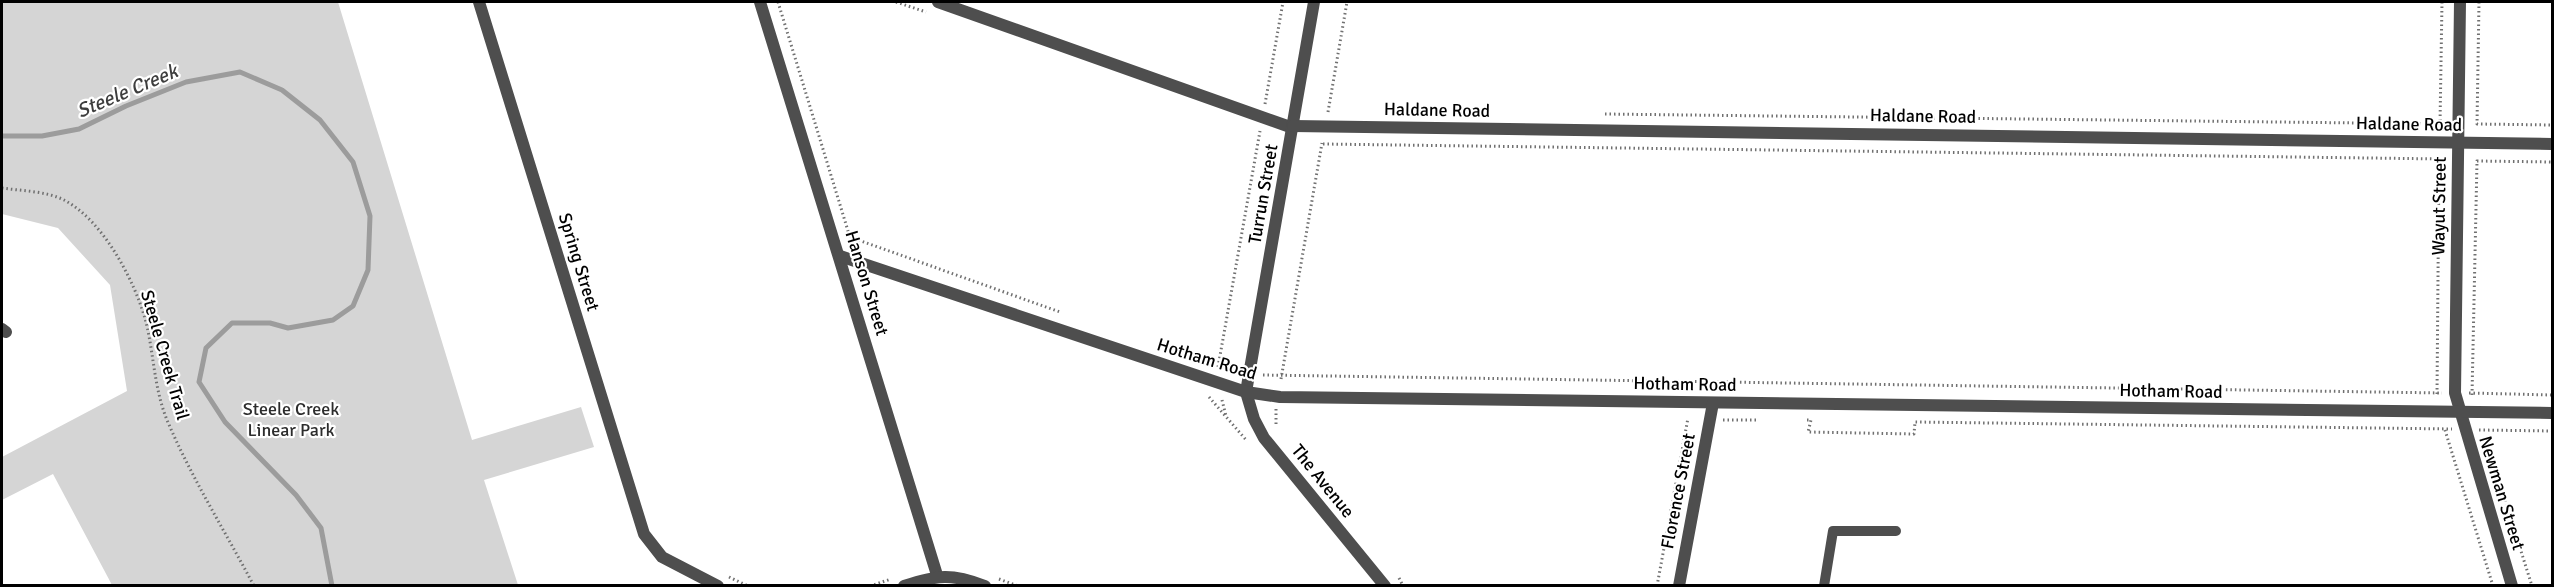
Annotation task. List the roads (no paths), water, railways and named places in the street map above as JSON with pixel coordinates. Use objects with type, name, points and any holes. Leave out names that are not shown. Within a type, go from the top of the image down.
[{"type":"street","name":"Spring Street","points":[[479,2],[644,534],[662,557],[718,585]]},
{"type":"street","name":"Hanson Street","points":[[760,2],[937,575]]},
{"type":"street","name":"Haldane Road","points":[[938,2],[1293,127],[2553,144]]},
{"type":"street","name":"Turrun Street","points":[[1246,392],[1314,2]]},
{"type":"street","name":"Wayut Street","points":[[2458,411],[2455,393],[2460,2]]},
{"type":"street","name":"Hotham Road","points":[[840,256],[1246,392],[1278,396],[2553,413]]},
{"type":"street","name":"The Avenue","points":[[1246,392],[1254,419],[1264,438],[1385,585]]},
{"type":"street","name":"Florence Street","points":[[1679,585],[1713,402]]},
{"type":"street","name":"Newman Street","points":[[2458,411],[2512,585]]},
{"type":"street","points":[[904,585],[937,575],[957,576],[985,585]]},
{"type":"lane","points":[[1824,585],[1833,531],[1896,531]]},
{"type":"waterway","name":"Steele Creek","points":[[2,136],[42,136],[79,129],[126,106],[186,82],[240,72],[282,90],[320,120],[353,162],[370,216],[368,270],[353,306],[333,320],[288,328],[270,323],[232,323],[206,348],[199,382],[225,422],[296,495],[321,528],[332,586]]},
{"type":"park label","name":"Steele Creek Linear Park","points":[[291,419]]}]
